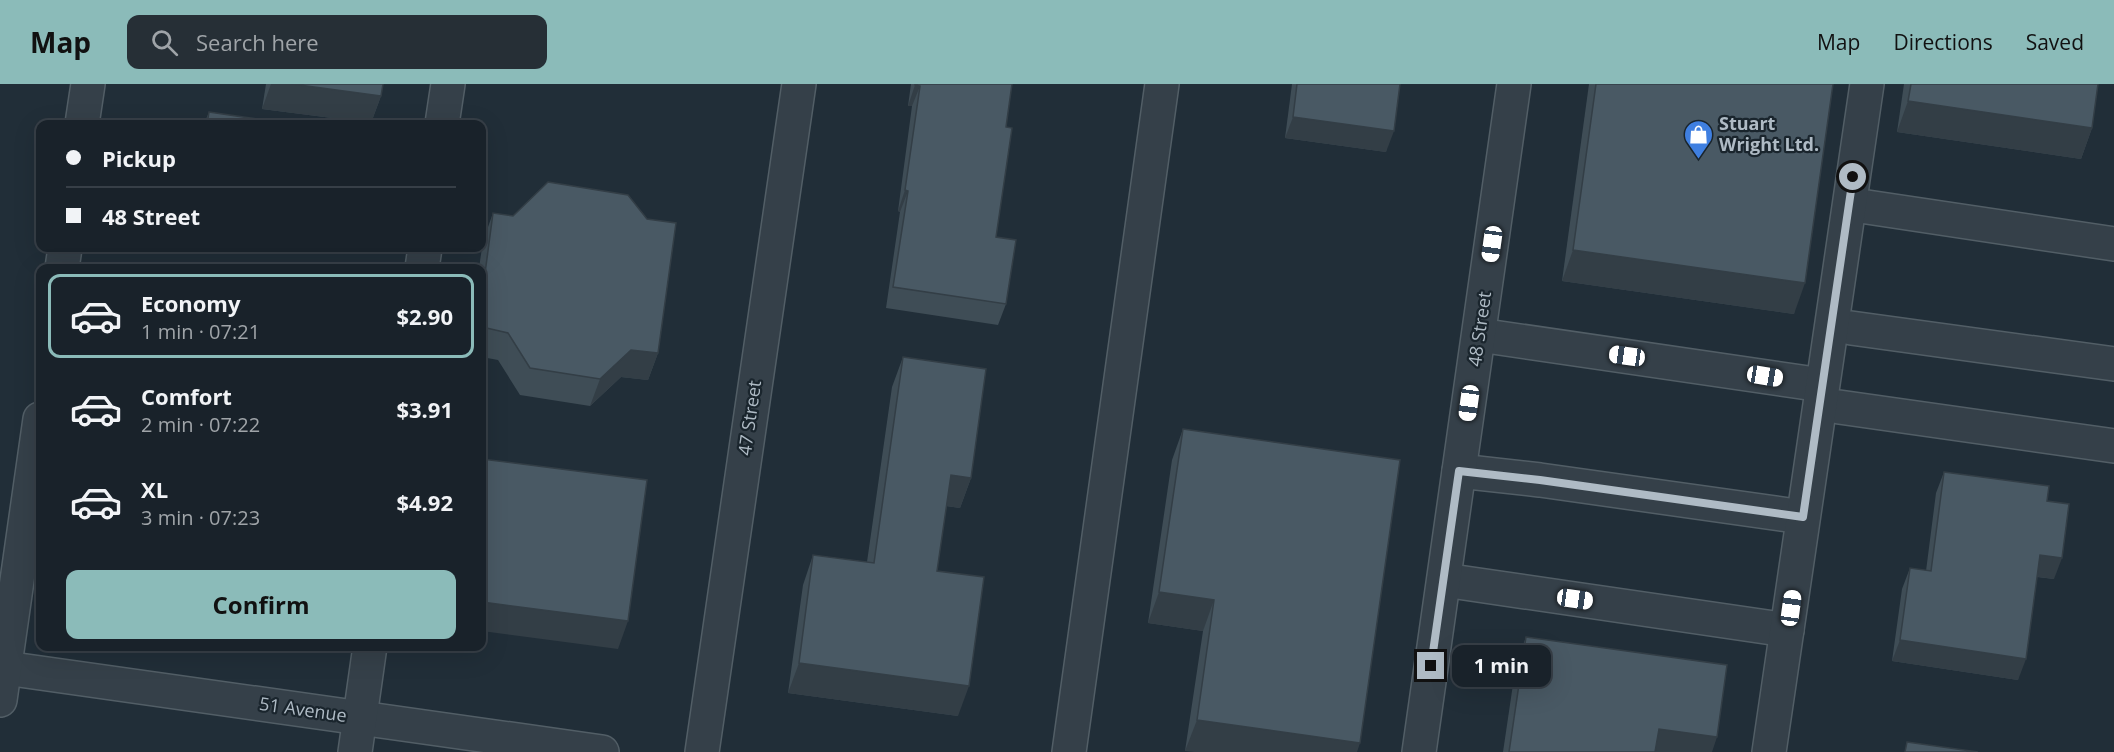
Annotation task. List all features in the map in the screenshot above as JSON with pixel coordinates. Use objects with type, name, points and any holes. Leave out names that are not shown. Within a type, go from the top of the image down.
[{"type":"street","points":[[83,120],[88,84]]},
{"type":"street","points":[[443,120],[448,84]]},
{"type":"street","name":"47 Street","points":[[702,752],[799,84]]},
{"type":"street","points":[[1069,752],[1162,84]]},
{"type":"street","name":"48 Street","points":[[1419,752],[1514,84]]},
{"type":"street","points":[[1769,752],[1803,517],[1831,396],[1867,84]]},
{"type":"street","points":[[1868,207],[2114,244]]},
{"type":"street","points":[[1851,328],[2114,364]]},
{"type":"street","points":[[1479,335],[2114,446]]},
{"type":"street","points":[[0,700],[36,447]]},
{"type":"street","points":[[1459,471],[1540,480],[1803,517]]},
{"type":"street","points":[[1444,580],[1787,630]]},
{"type":"street","points":[[355,752],[369,651]]},
{"type":"street","name":"51 Avenue","points":[[4,668],[602,752]]},
{"type":"building","points":[[292,84],[383,84],[381,96]]},
{"type":"building","points":[[915,84],[1012,84],[1006,127],[1012,128],[996,237],[1016,240],[1006,304],[893,287],[908,191],[905,190],[920,86]]},
{"type":"building","points":[[1297,84],[1400,84],[1394,131],[1293,117]]},
{"type":"building","points":[[1596,84],[1833,84],[1805,283],[1573,250]]},
{"type":"building","points":[[1911,84],[2098,84],[2092,128],[1908,101]]},
{"type":"building","points":[[209,112],[264,120],[208,120]]},
{"type":"building","points":[[548,182],[628,195],[647,219],[676,223],[658,353],[631,350],[600,379],[530,368],[508,333],[486,328],[486,266],[493,213],[513,216]]},
{"type":"building","points":[[903,357],[986,369],[971,478],[951,475],[937,571],[984,577],[969,686],[799,663],[813,555],[874,563]]},
{"type":"building","points":[[1183,429],[1400,460],[1360,743],[1197,720],[1214,600],[1159,592]]},
{"type":"building","points":[[486,460],[647,480],[628,621],[486,603]]},
{"type":"building","points":[[1944,472],[2049,486],[2047,501],[2069,504],[2062,558],[2040,555],[2026,659],[1900,640],[1910,568],[1931,571]]},
{"type":"building","points":[[1526,637],[1727,665],[1717,737],[1659,729],[1655,752],[1509,752]]},
{"type":"building","points":[[1907,742],[1978,752],[1905,752]]},
{"type":"place","name":"Stuart Wright Ltd.","points":[[1698,160]]},
{"type":"route","points":[[1431,666],[1459,471],[1540,480],[1803,517],[1853,177]]}]
